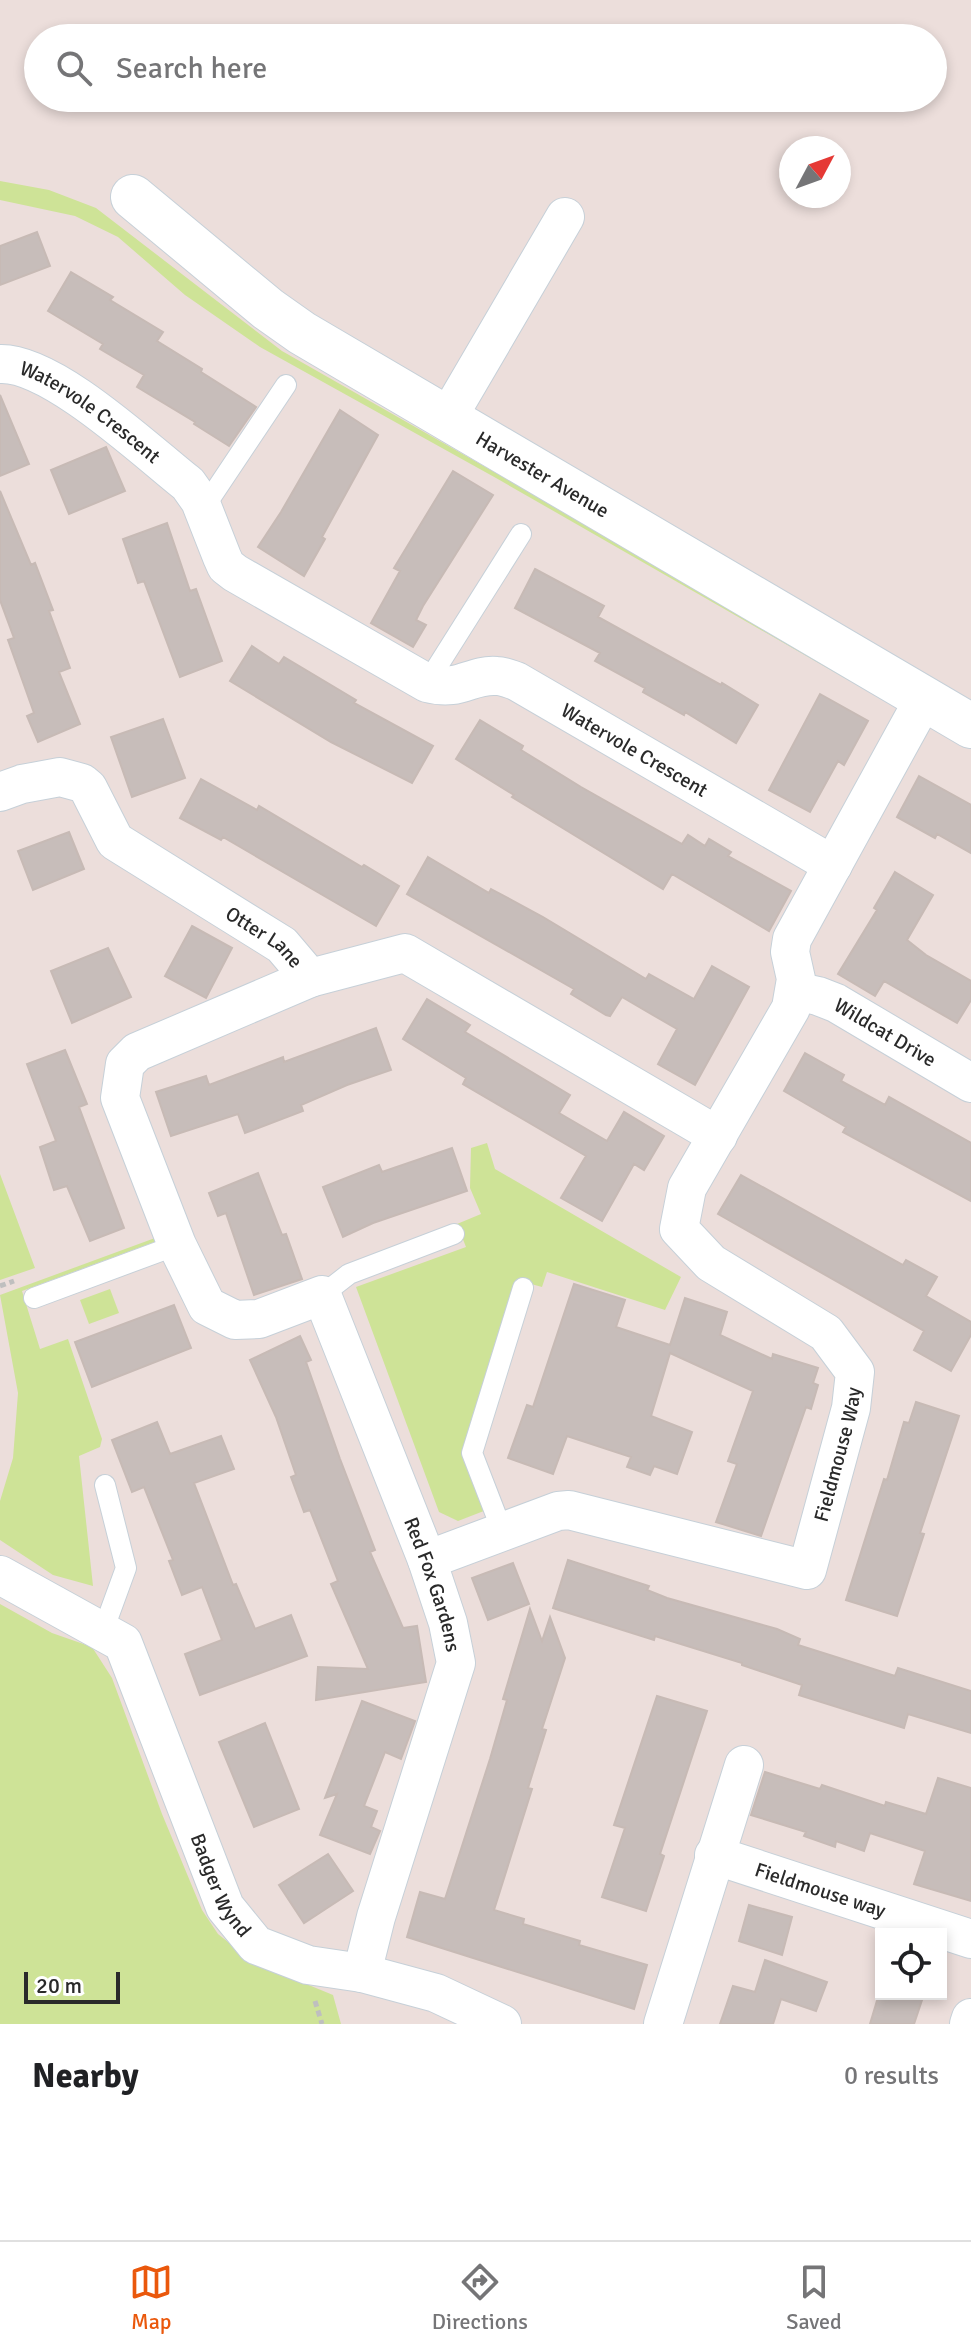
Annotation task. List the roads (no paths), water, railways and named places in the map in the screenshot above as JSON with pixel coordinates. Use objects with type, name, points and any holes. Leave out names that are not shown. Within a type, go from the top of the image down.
[{"type":"street","name":"Harvester Avenue","points":[[133,197],[268,309],[302,333],[971,726]]},
{"type":"street","points":[[448,417],[565,217]]},
{"type":"street","name":"Watervole Crescent","points":[[0,364],[25,367],[60,383],[188,484],[203,509],[226,566],[427,683],[445,688],[479,677],[498,676],[516,681],[833,865]]},
{"type":"street","points":[[795,991],[790,952],[792,939],[924,699]]},
{"type":"street","name":"Otter Lane","points":[[3,782],[60,777],[82,783],[88,788],[115,841],[282,945],[310,978],[405,953],[718,1136]]},
{"type":"street","points":[[310,978],[137,1052],[125,1064],[120,1098],[177,1245],[207,1306],[235,1320],[259,1319],[322,1295]]},
{"type":"street","name":"Wildcat Drive","points":[[795,991],[836,1003],[971,1083]]},
{"type":"street","name":"Fieldmouse Way","points":[[427,1560],[558,1511],[569,1510],[807,1570],[851,1408],[855,1372],[826,1333],[711,1263],[679,1229],[687,1188],[785,1022],[795,991]]},
{"type":"street","name":"Red Fox Gardens","points":[[322,1295],[427,1560],[448,1623],[456,1663],[376,1917],[362,1973]]},
{"type":"street","name":"Badger Wynd","points":[[0,1575],[123,1643],[225,1907],[256,1945],[308,1965],[362,1973],[436,1993],[502,2024]]},
{"type":"street","points":[[663,2024],[744,1765]]},
{"type":"street","name":"Fieldmouse way","points":[[714,1855],[971,1939]]},
{"type":"lane","points":[[203,509],[286,385]]},
{"type":"lane","points":[[427,683],[521,534]]},
{"type":"lane","points":[[322,1295],[349,1274],[454,1234]]},
{"type":"lane","points":[[34,1298],[177,1245]]},
{"type":"lane","points":[[503,1533],[472,1453],[523,1288]]},
{"type":"lane","points":[[103,1631],[126,1568],[105,1485]]}]
